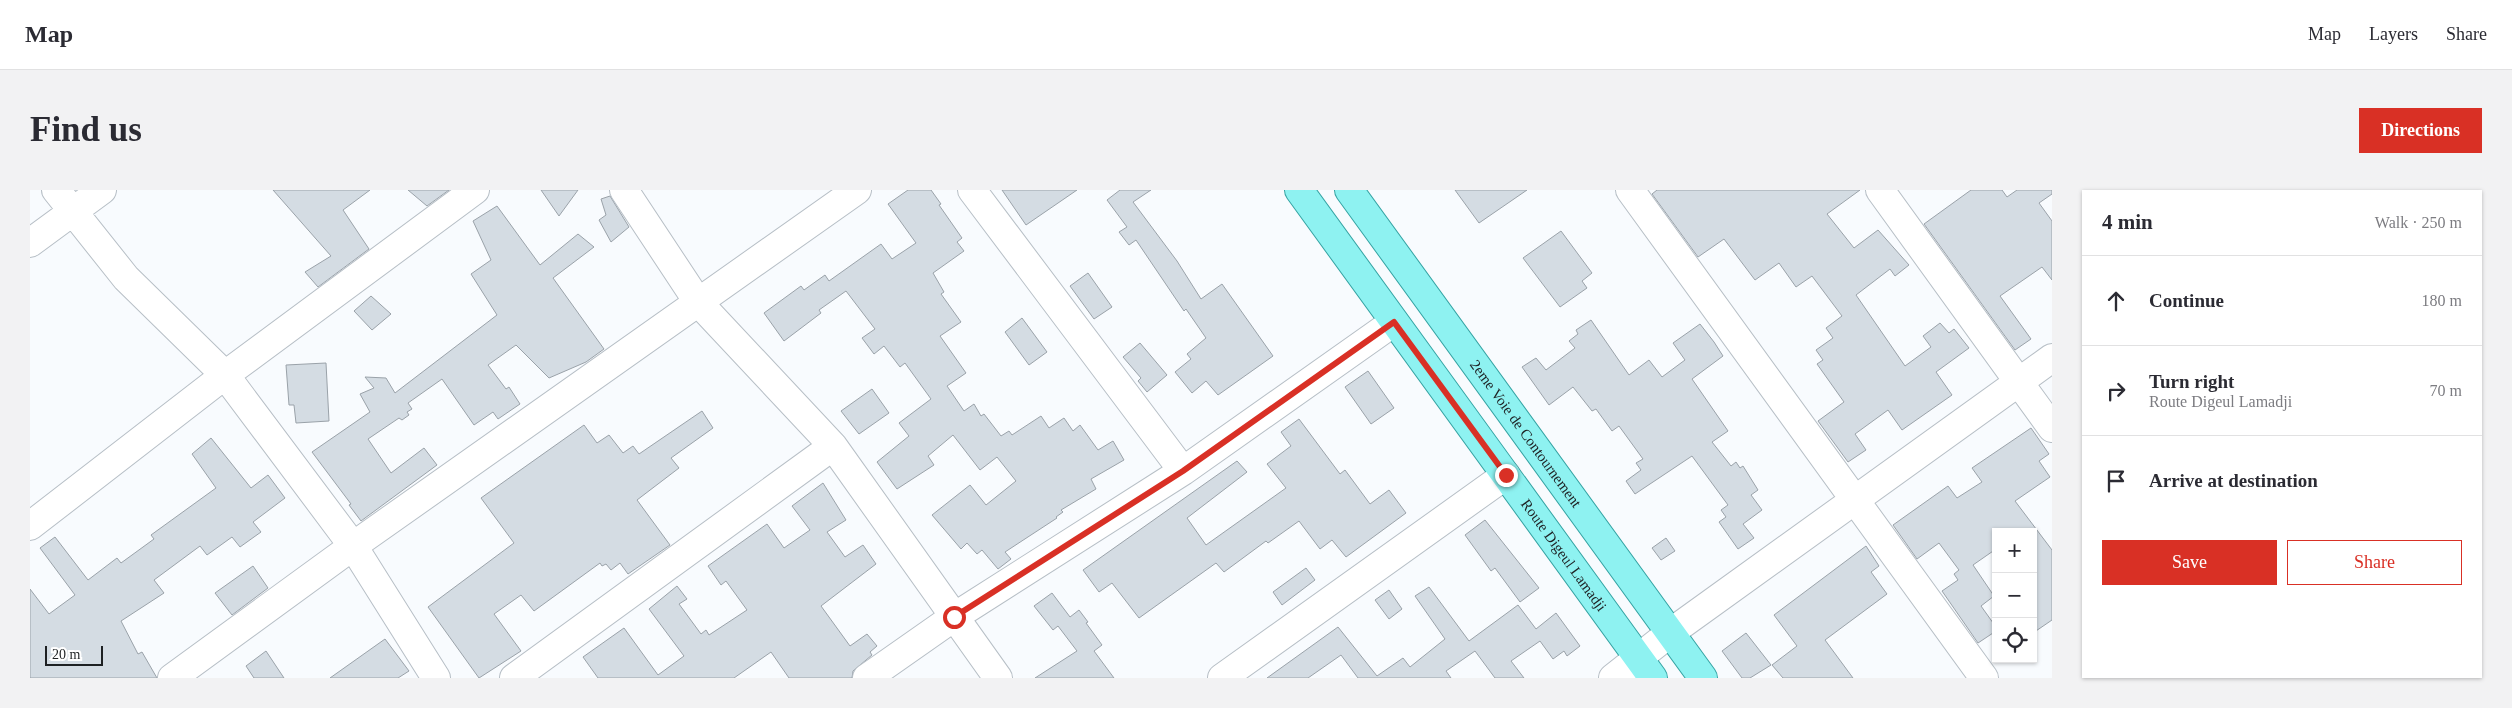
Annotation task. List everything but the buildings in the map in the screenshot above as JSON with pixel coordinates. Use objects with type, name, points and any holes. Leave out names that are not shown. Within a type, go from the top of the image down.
[{"type":"main road","name":"Route Digeul Lamadji","points":[[1299,190],[1646,668]]},
{"type":"main road","name":"2eme Voie de Contournement","points":[[1349,190],[1703,678]]},
{"type":"street","points":[[56,190],[126,278],[225,375],[353,546],[436,678]]},
{"type":"street","points":[[30,243],[102,190]]},
{"type":"street","points":[[30,526],[225,375],[475,190]]},
{"type":"street","points":[[624,190],[698,302],[833,446],[998,678]]},
{"type":"street","points":[[172,678],[353,546],[857,190]]},
{"type":"street","points":[[972,190],[1183,471]]},
{"type":"street","points":[[1630,190],[1984,678]]},
{"type":"street","points":[[1880,190],[2052,428]]},
{"type":"street","points":[[867,678],[954,617],[1183,471],[1394,322]]},
{"type":"street","points":[[1613,678],[1646,668],[1670,633],[2052,358]]},
{"type":"street","points":[[514,678],[833,446]]},
{"type":"street","points":[[1222,678],[1506,475]]},
{"type":"route","points":[[954,617],[1183,471],[1394,322],[1506,475]]}]
